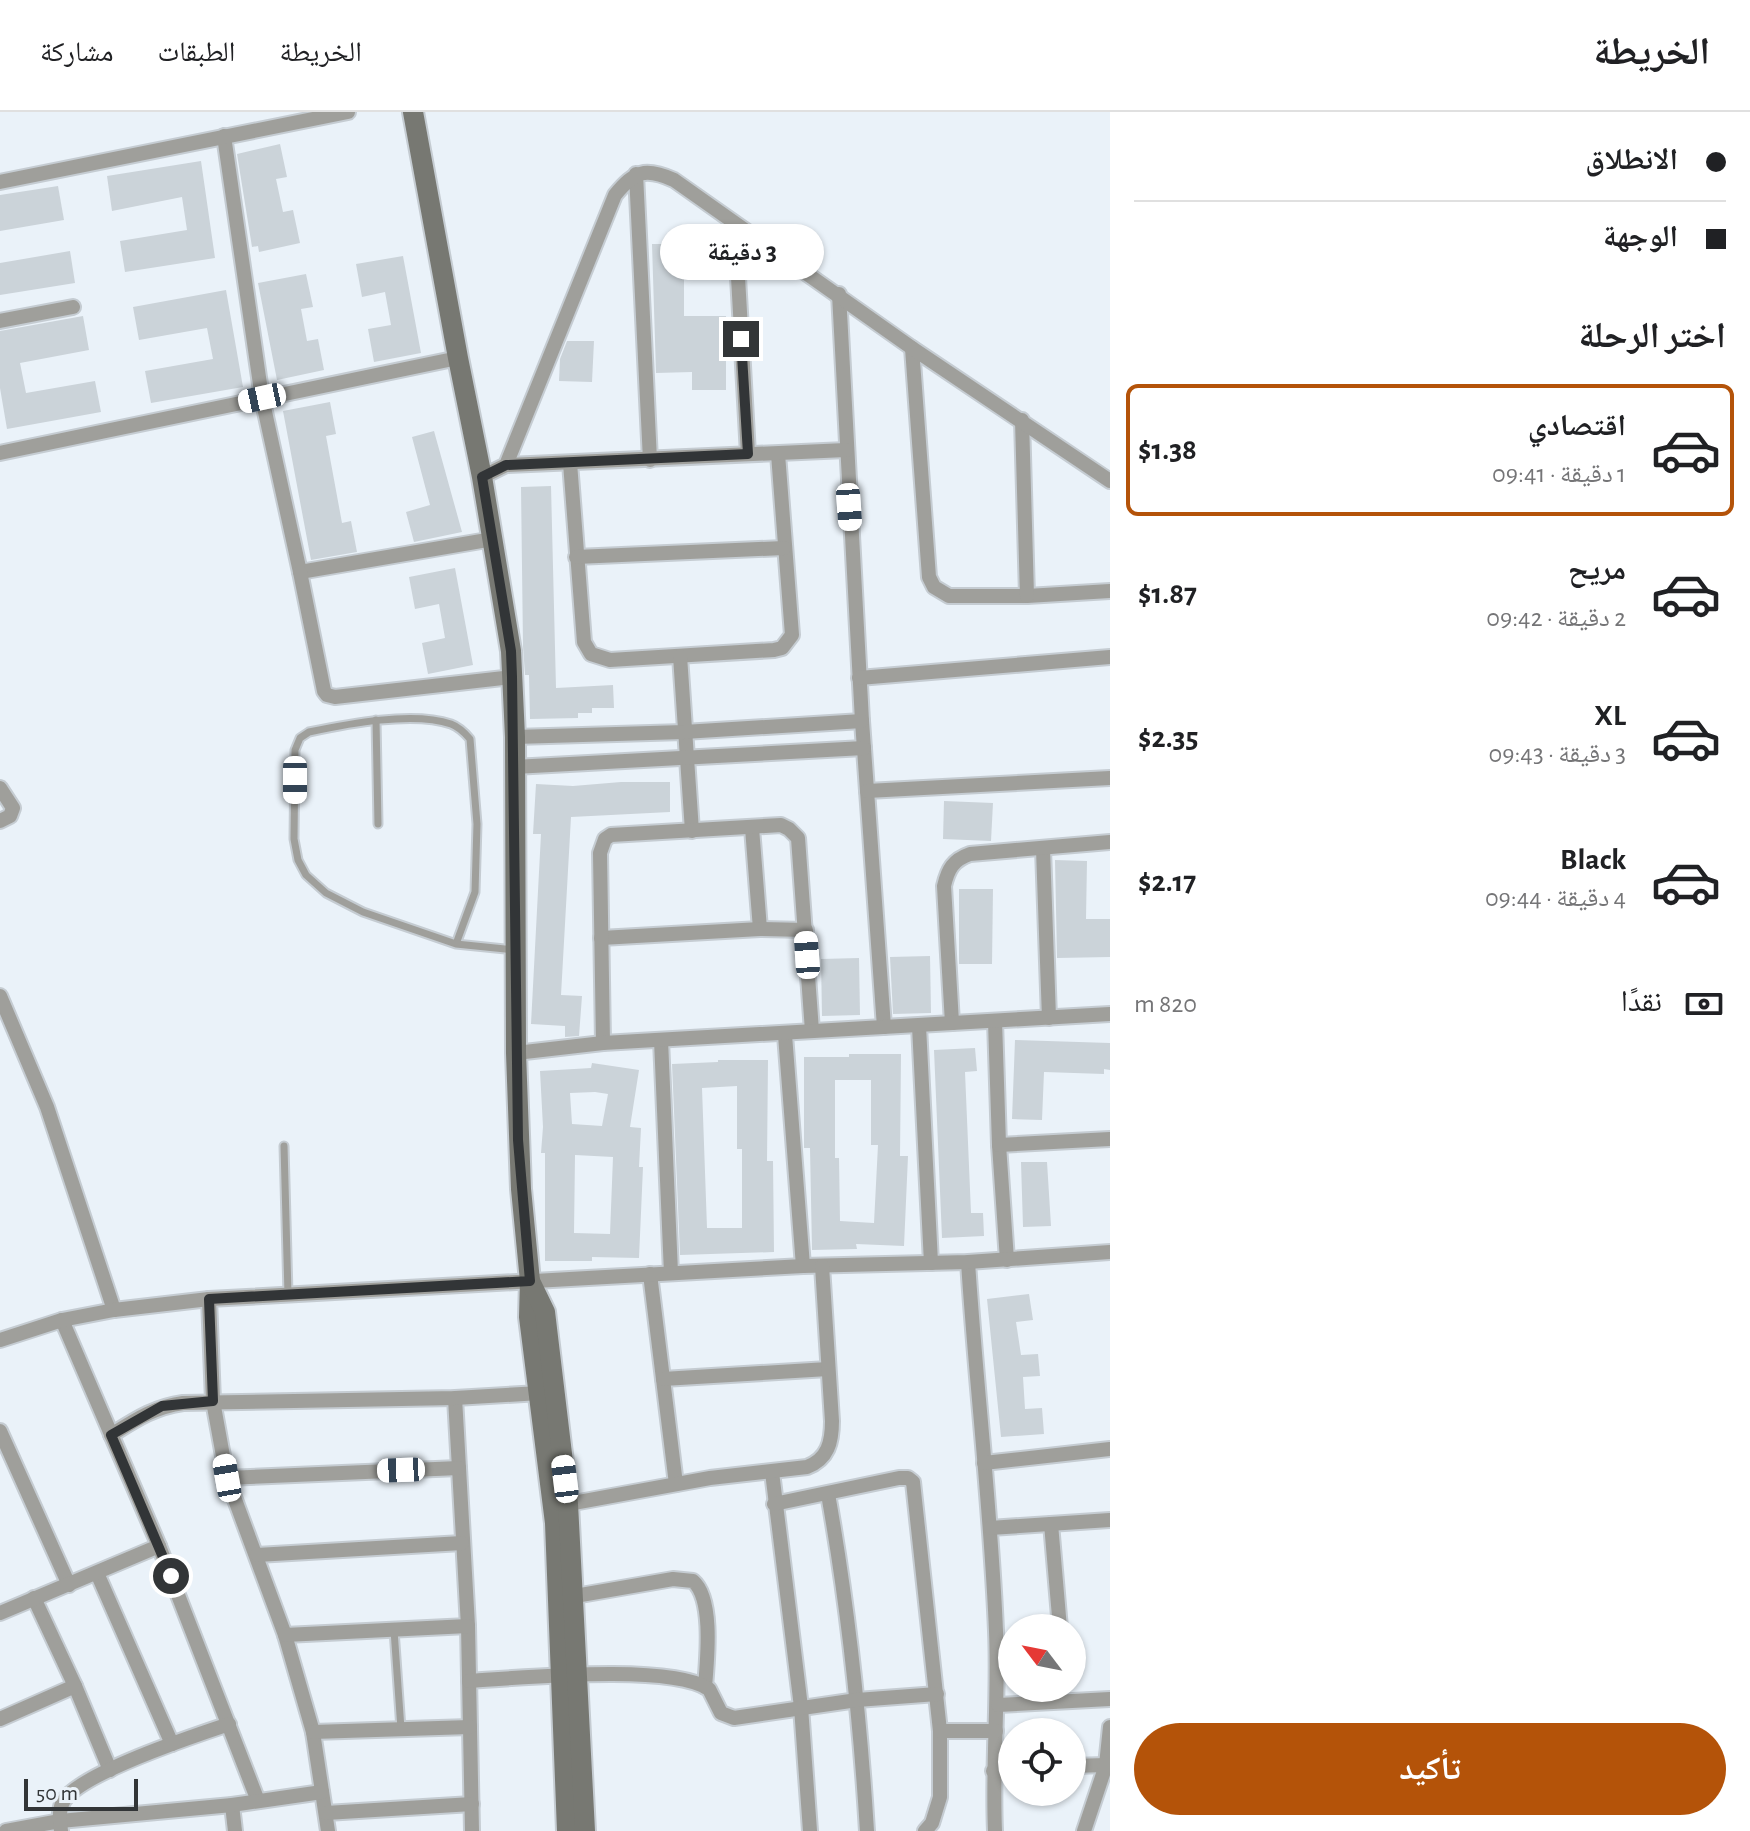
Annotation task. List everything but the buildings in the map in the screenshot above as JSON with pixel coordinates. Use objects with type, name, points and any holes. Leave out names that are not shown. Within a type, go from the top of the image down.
[{"type":"main road","points":[[413,112],[482,477],[511,651],[515,737],[516,1053],[521,1189],[530,1281],[529,1317],[555,1523],[585,1831]]},
{"type":"main road","points":[[530,1281],[545,1312],[568,1504],[575,1596],[567,1831]]},
{"type":"street","points":[[0,182],[348,112]]},
{"type":"street","points":[[224,136],[262,398],[324,691],[335,697],[512,677]]},
{"type":"street","points":[[506,465],[615,195],[636,174],[651,172],[674,180],[912,348],[1110,481]]},
{"type":"street","points":[[636,174],[650,460]]},
{"type":"street","points":[[735,224],[748,454]]},
{"type":"street","points":[[839,294],[859,678],[884,1027]]},
{"type":"street","points":[[0,321],[73,307]]},
{"type":"street","points":[[912,348],[929,577],[934,587],[949,596],[1027,596],[1110,591]]},
{"type":"street","points":[[1,450],[458,358]]},
{"type":"street","points":[[1022,420],[1027,596]]},
{"type":"street","points":[[482,477],[506,465],[846,450]]},
{"type":"street","points":[[570,463],[584,642],[591,654],[610,660],[774,650],[787,643],[792,635],[778,454]]},
{"type":"street","points":[[300,572],[493,539]]},
{"type":"street","points":[[576,557],[784,548]]},
{"type":"street","points":[[680,656],[692,831]]},
{"type":"street","points":[[859,678],[1110,657]]},
{"type":"street","points":[[515,737],[684,732],[862,721]]},
{"type":"street","points":[[514,767],[864,748]]},
{"type":"street","points":[[867,791],[1110,778]]},
{"type":"street","points":[[0,788],[13,808],[10,816],[0,821]]},
{"type":"street","points":[[603,1043],[600,853],[605,839],[611,835],[781,825],[798,838],[812,1031]]},
{"type":"street","points":[[752,828],[760,929]]},
{"type":"street","points":[[952,1023],[944,886],[948,871],[960,857],[1110,842]]},
{"type":"street","points":[[1043,849],[1049,1018]]},
{"type":"street","points":[[601,938],[760,929],[806,930]]},
{"type":"street","points":[[0,996],[47,1107],[114,1310]]},
{"type":"street","points":[[516,1053],[603,1043],[785,1035],[1110,1014]]},
{"type":"street","points":[[995,1021],[1007,1260]]},
{"type":"street","points":[[919,1026],[931,1263]]},
{"type":"street","points":[[785,1035],[803,1266]]},
{"type":"street","points":[[661,1040],[671,1273]]},
{"type":"street","points":[[999,1145],[1110,1139]]},
{"type":"street","points":[[0,1340],[62,1320],[114,1310],[209,1299],[803,1266],[1007,1260],[1110,1252]]},
{"type":"street","points":[[968,1262],[990,1528],[998,1705],[993,1771],[995,1831]]},
{"type":"street","points":[[568,1504],[676,1484],[807,1467],[826,1454],[832,1433],[822,1266]]},
{"type":"street","points":[[650,1274],[676,1484]]},
{"type":"street","points":[[209,1299],[213,1401],[227,1478],[285,1635],[313,1732],[328,1831]]},
{"type":"street","points":[[62,1320],[159,1546],[258,1801]]},
{"type":"street","points":[[663,1379],[828,1369]]},
{"type":"street","points":[[111,1435],[162,1406],[213,1401],[455,1398],[540,1393]]},
{"type":"street","points":[[455,1398],[468,1626],[472,1831]]},
{"type":"street","points":[[0,1431],[5,1460],[69,1585]]},
{"type":"street","points":[[984,1463],[1110,1449]]},
{"type":"street","points":[[227,1478],[459,1468]]},
{"type":"street","points":[[772,1472],[801,1707],[810,1831]]},
{"type":"street","points":[[774,1504],[899,1478],[908,1478],[913,1482],[940,1731],[940,1797],[932,1823],[925,1831]]},
{"type":"street","points":[[828,1494],[842,1571],[857,1700],[867,1831]]},
{"type":"street","points":[[990,1528],[1110,1520]]},
{"type":"street","points":[[1051,1524],[1059,1614]]},
{"type":"street","points":[[257,1555],[462,1543]]},
{"type":"street","points":[[0,1613],[159,1546]]},
{"type":"street","points":[[97,1573],[172,1744]]},
{"type":"street","points":[[575,1596],[673,1579],[693,1581],[699,1586],[707,1624],[705,1687]]},
{"type":"street","points":[[34,1598],[110,1770]]},
{"type":"street","points":[[285,1635],[468,1626]]},
{"type":"street","points":[[469,1681],[570,1676],[679,1678],[705,1687],[713,1695],[719,1711],[729,1718],[757,1717],[801,1707],[857,1700],[937,1694]]},
{"type":"street","points":[[0,1719],[75,1686]]},
{"type":"street","points":[[1086,1696],[1110,1699]]},
{"type":"street","points":[[998,1705],[1016,1702]]},
{"type":"street","points":[[61,1826],[61,1805],[67,1797],[110,1770],[229,1724]]},
{"type":"street","points":[[313,1732],[470,1727]]},
{"type":"street","points":[[1084,1831],[1106,1765],[1110,1727]]},
{"type":"street","points":[[940,1731],[996,1731]]},
{"type":"street","points":[[1086,1766],[1106,1765]]},
{"type":"street","points":[[993,1771],[998,1771]]},
{"type":"street","points":[[6,1831],[322,1792]]},
{"type":"street","points":[[1096,1797],[1110,1806]]},
{"type":"street","points":[[326,1813],[472,1804]]},
{"type":"street","points":[[232,1805],[235,1831]]},
{"type":"lane","points":[[376,720],[378,824]]},
{"type":"lane","points":[[456,944],[475,892],[477,824],[470,739],[453,724],[416,720],[376,720],[309,732],[300,738],[295,750],[294,839],[298,860],[306,875],[326,893],[363,912],[456,944],[516,950]]},
{"type":"lane","points":[[284,1146],[288,1294]]},
{"type":"lane","points":[[394,1630],[401,1729]]},
{"type":"route","points":[[171,1576],[111,1435],[162,1406],[213,1401],[209,1299],[530,1281],[518,1140],[515,737],[511,651],[482,477],[506,465],[748,454],[741,339]]}]
